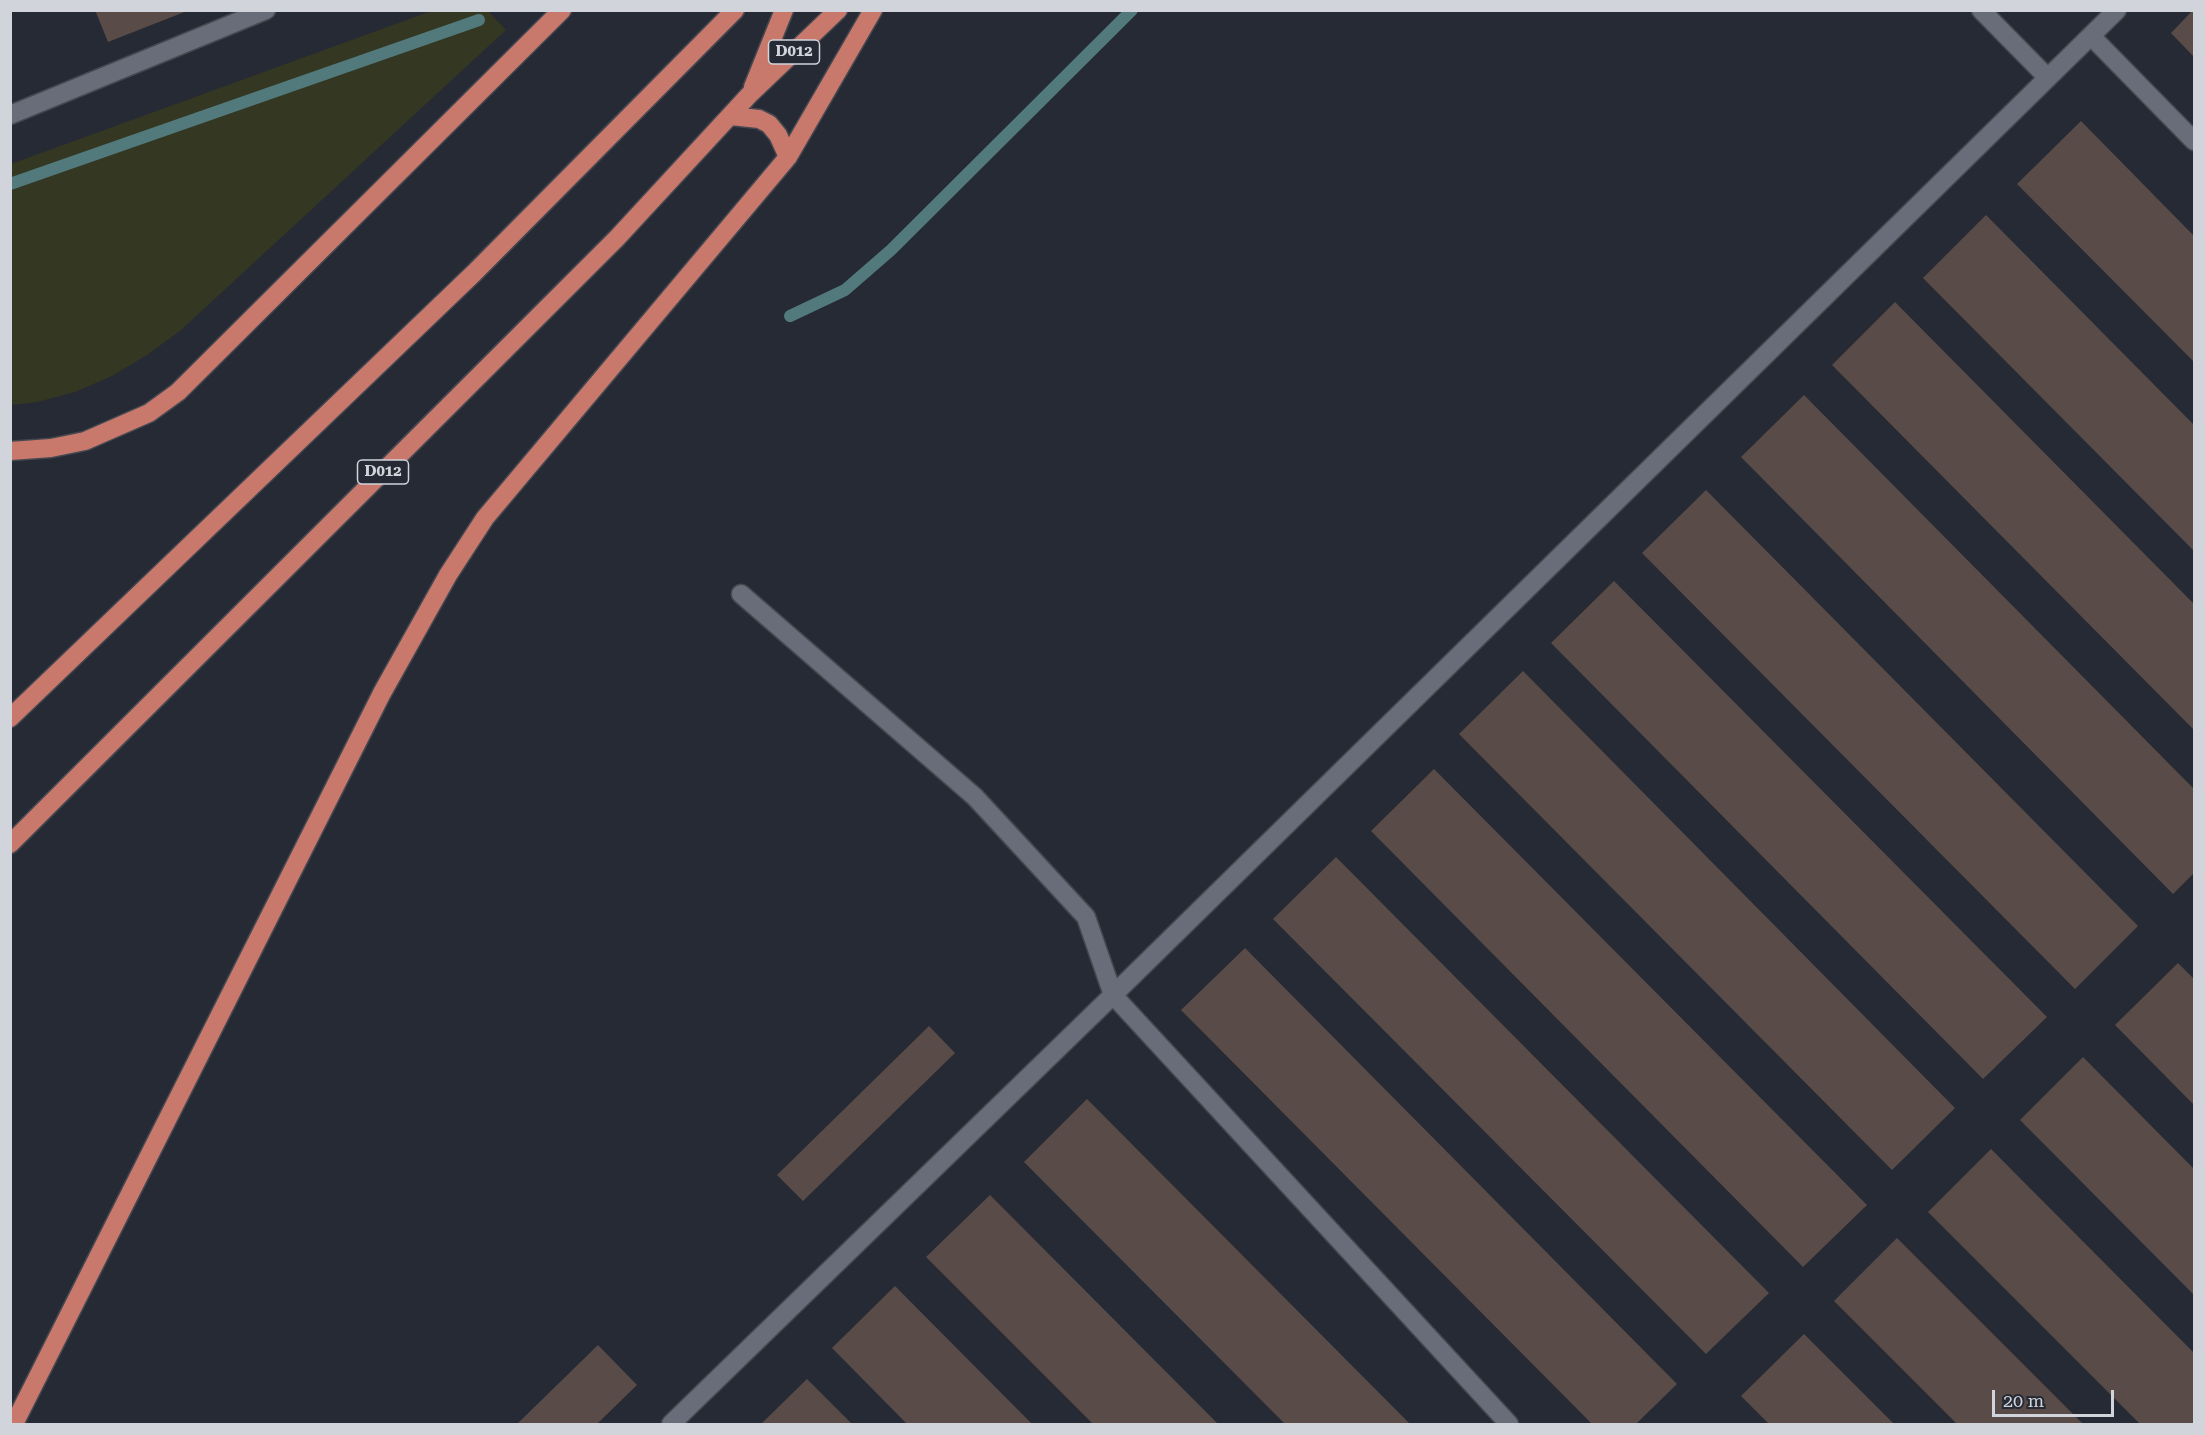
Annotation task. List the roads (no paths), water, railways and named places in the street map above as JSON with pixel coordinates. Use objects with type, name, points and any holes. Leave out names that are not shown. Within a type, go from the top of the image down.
[{"type":"highway","points":[[10,451],[51,448],[85,441],[149,413],[178,392],[562,10]]},
{"type":"highway","points":[[10,718],[474,273],[735,10]]},
{"type":"highway","points":[[750,94],[784,10]]},
{"type":"highway","name":"D012","points":[[10,844],[617,238],[750,94],[838,10]]},
{"type":"highway","points":[[14,1425],[382,693],[448,575],[485,518],[788,157],[873,10]]},
{"type":"highway","points":[[731,116],[759,119],[769,124],[778,135],[788,157]]},
{"type":"street","points":[[10,115],[266,10]]},
{"type":"street","points":[[1981,10],[2048,78]]},
{"type":"street","points":[[671,1425],[1113,995],[2117,10]]},
{"type":"street","points":[[2091,36],[2194,141]]},
{"type":"street","points":[[741,594],[983,806],[1086,917],[1113,995],[1509,1425]]},
{"type":"waterway","points":[[790,316],[845,290],[891,250],[1132,10]]},
{"type":"waterway","points":[[10,184],[479,20]]}]
